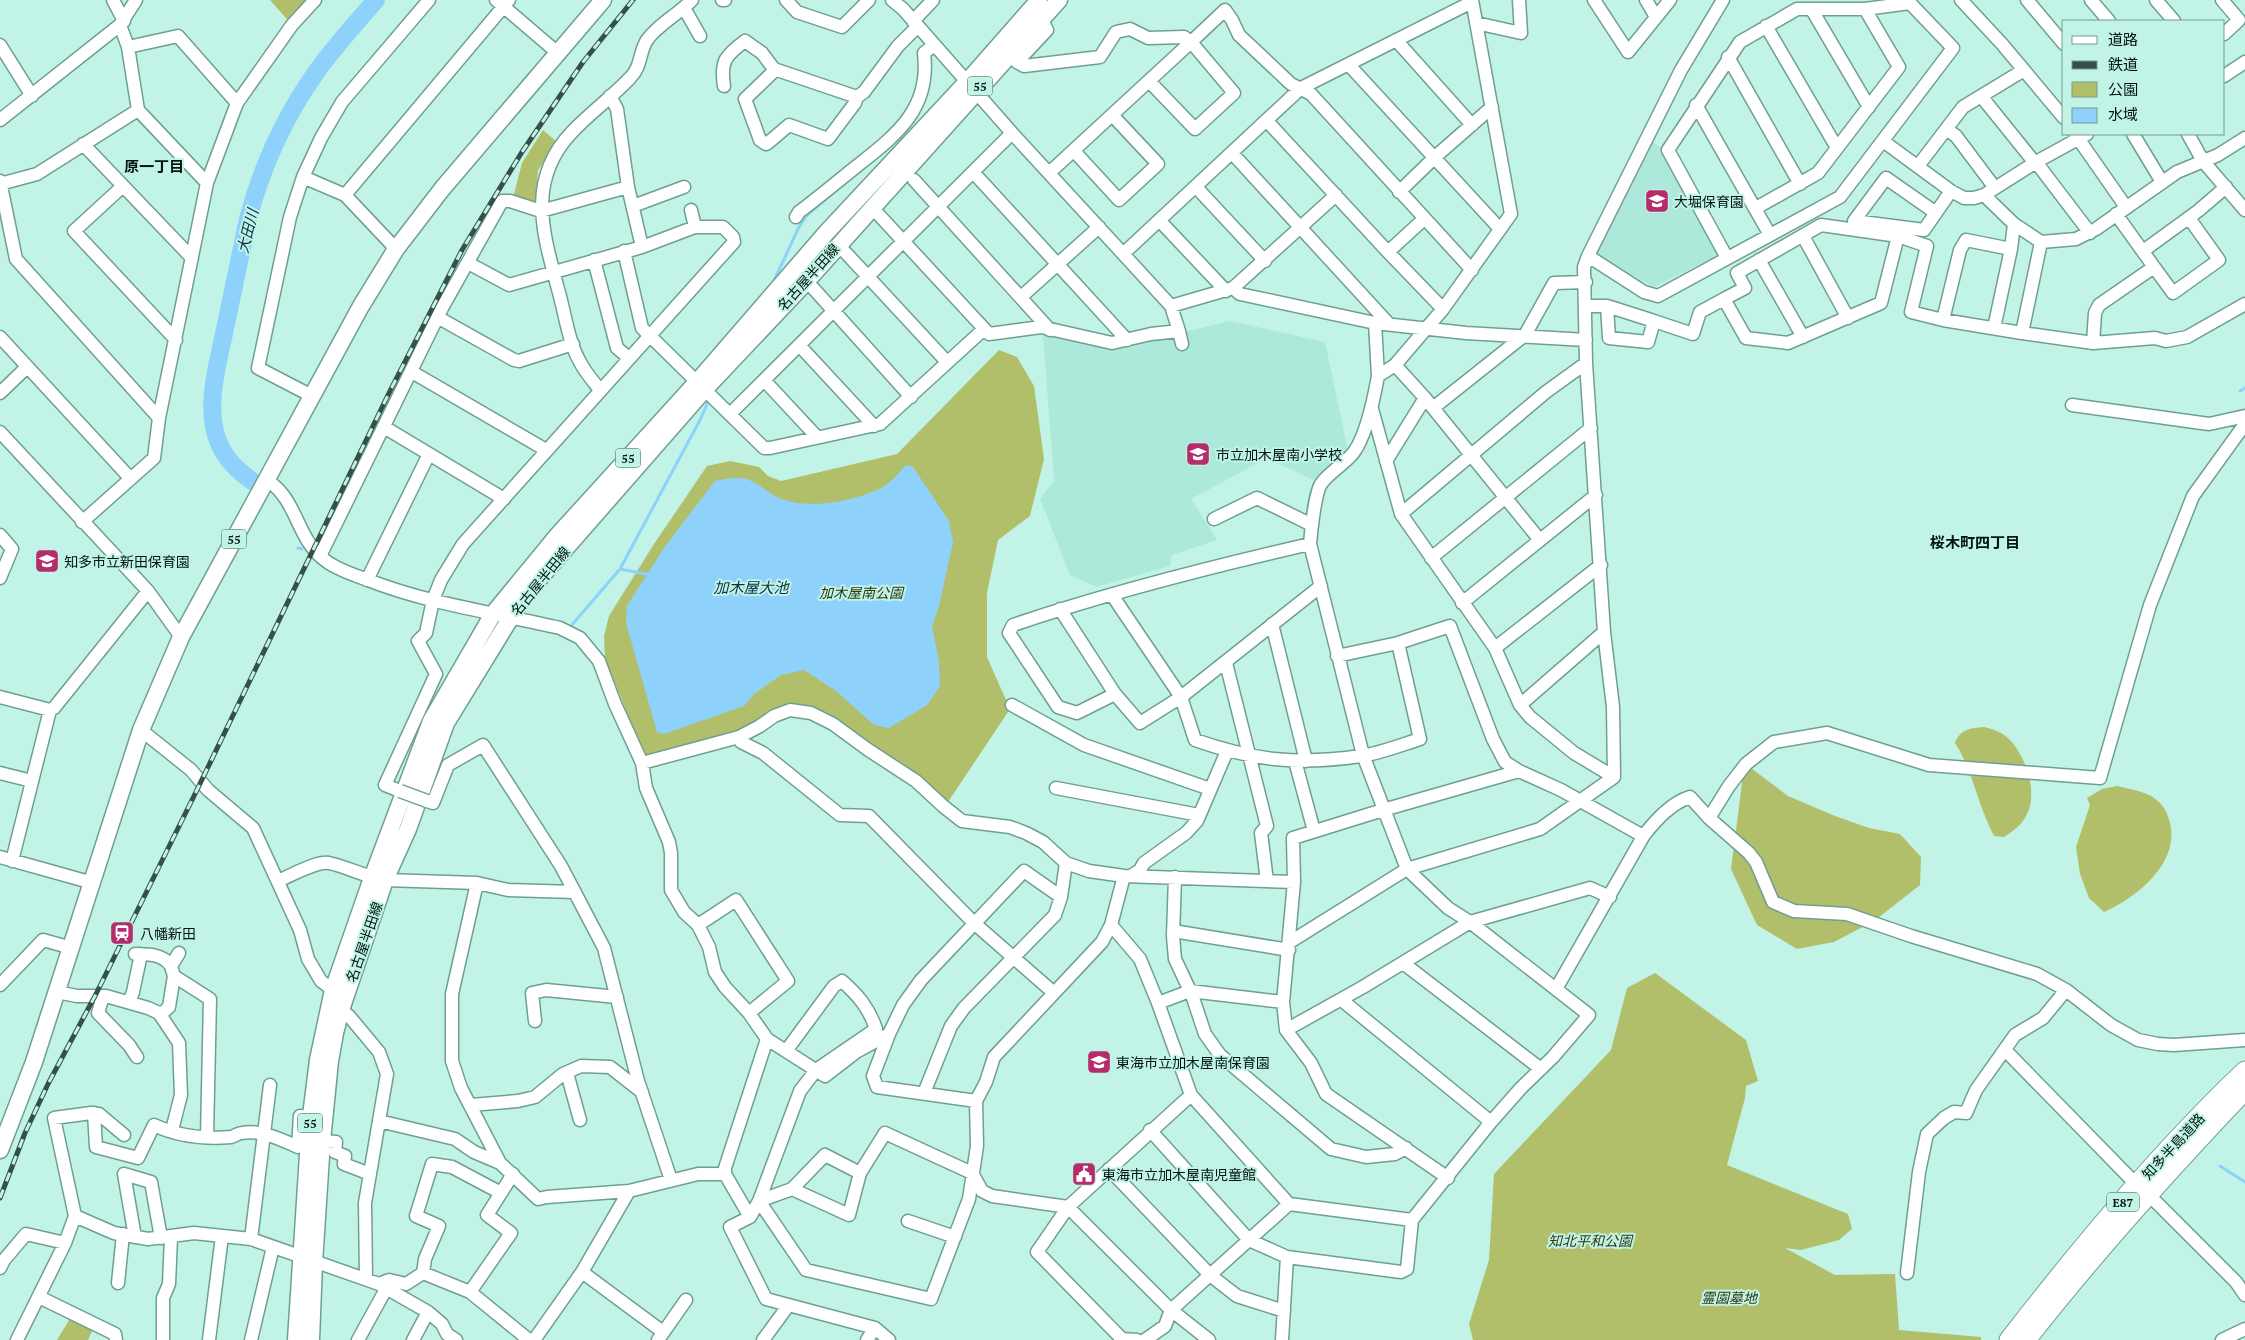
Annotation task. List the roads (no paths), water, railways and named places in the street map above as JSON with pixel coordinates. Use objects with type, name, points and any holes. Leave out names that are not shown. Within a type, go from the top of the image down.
[{"type":"highway","name":"知多半島道路","points":[[2009,1340],[2051,1287],[2172,1146],[2245,1070]]},
{"type":"highway","name":"知多半島道路","points":[[2026,1340],[2112,1234],[2245,1090]]},
{"type":"main road","name":"55","points":[[0,1150],[20,1100],[72,948],[141,730],[181,637],[361,306],[396,249],[442,189],[559,54],[603,0]]},
{"type":"main road","name":"名古屋半田線","points":[[971,87],[1039,0]]},
{"type":"main road","name":"名古屋半田線","points":[[311,1340],[308,1260],[311,1117],[318,1060],[333,990],[378,879],[408,829],[446,723],[524,596],[702,385],[826,233],[971,87],[1042,20],[1058,0]]},
{"type":"main road","name":"名古屋半田線","points":[[296,1340],[308,1260],[330,1061],[341,1010],[378,879],[431,721],[493,614],[558,536],[702,385]]},
{"type":"street","points":[[113,0],[122,23],[128,47],[138,110],[207,183]]},
{"type":"street","points":[[0,120],[122,23],[136,0]]},
{"type":"street","points":[[82,522],[154,458],[159,418],[207,183],[237,103],[292,25],[315,0]]},
{"type":"street","points":[[312,396],[258,368],[290,217],[304,177],[321,138],[342,102],[428,0]]},
{"type":"street","points":[[786,0],[797,12],[842,27],[869,0]]},
{"type":"street","points":[[892,0],[1171,306],[1182,344]]},
{"type":"street","points":[[774,69],[745,99],[760,140],[766,144],[789,125],[828,139],[855,103],[857,96],[864,92],[933,0]]},
{"type":"street","points":[[1476,23],[1521,33],[1519,0]]},
{"type":"street","points":[[1594,0],[1628,52],[1670,0]]},
{"type":"street","points":[[1646,0],[1656,17]]},
{"type":"street","points":[[1614,777],[1613,707],[1604,632],[1586,363],[1586,282],[1584,267],[1682,70],[1723,0]]},
{"type":"street","points":[[1961,0],[2062,116]]},
{"type":"street","points":[[2027,0],[2062,42]]},
{"type":"street","points":[[2091,0],[2108,20]]},
{"type":"street","points":[[2156,0],[2173,20]]},
{"type":"street","points":[[2222,0],[2239,20],[2225,33]]},
{"type":"street","points":[[1123,254],[1268,121],[1301,88],[1472,1],[1511,214],[1443,309],[1395,365],[1378,376]]},
{"type":"street","points":[[345,195],[503,2],[559,54]]},
{"type":"street","points":[[1588,256],[1644,292],[1658,296],[1840,197],[1953,48],[1910,3],[1865,8],[1797,9],[1740,42],[1728,57],[1668,150],[1727,258]]},
{"type":"street","points":[[600,390],[579,361],[546,247],[541,211],[544,182],[555,152],[571,132],[632,76],[641,61],[643,48],[647,40],[655,31],[688,4],[700,36]]},
{"type":"street","points":[[1756,208],[1818,173],[1899,67],[1865,8]]},
{"type":"street","points":[[1049,173],[1113,116],[1225,10],[1239,35],[1291,84],[1311,94],[1472,270]]},
{"type":"street","points":[[1812,10],[1869,107]]},
{"type":"street","points":[[1042,20],[1047,30],[1017,62],[1024,66],[1100,57],[1116,32],[1130,29],[1148,38],[1184,37],[1191,42],[1234,93],[1195,129],[1149,81]]},
{"type":"street","points":[[1766,26],[1837,148]]},
{"type":"street","points":[[128,47],[178,36],[237,103]]},
{"type":"street","points":[[1396,40],[1472,125]]},
{"type":"street","points":[[724,86],[723,69],[725,58],[729,52],[745,41],[762,54],[774,69],[857,96]]},
{"type":"street","points":[[0,45],[32,96]]},
{"type":"street","points":[[796,217],[799,212],[892,138],[906,122],[917,103],[923,86],[925,74],[924,53],[934,45]]},
{"type":"street","points":[[1728,57],[1800,184]]},
{"type":"street","points":[[2225,75],[2245,62]]},
{"type":"street","points":[[1349,64],[1500,229]]},
{"type":"street","points":[[1918,166],[1963,107],[2024,70]]},
{"type":"street","points":[[610,96],[617,109],[628,187],[642,247]]},
{"type":"street","points":[[1981,96],[2036,162],[2090,233]]},
{"type":"street","points":[[1696,104],[1770,235]]},
{"type":"street","points":[[1400,192],[1435,157],[1492,107]]},
{"type":"street","points":[[138,110],[37,174],[1,183],[16,259],[159,418]]},
{"type":"street","points":[[1074,152],[1119,200],[1158,164],[1113,116]]},
{"type":"street","points":[[1268,121],[1443,309]]},
{"type":"street","points":[[1946,129],[1956,136],[1990,192],[2014,224],[2041,242],[2076,239],[2090,233],[2177,172],[2218,155],[2245,138]]},
{"type":"street","points":[[731,413],[1012,133]]},
{"type":"street","points":[[1883,140],[1951,191],[1964,198],[1990,192],[2080,135],[2143,251],[2173,293],[2219,260],[2189,218]]},
{"type":"street","points":[[2134,135],[2162,182]]},
{"type":"street","points":[[2189,135],[2203,161],[2245,210]]},
{"type":"street","points":[[83,144],[192,258]]},
{"type":"street","points":[[1150,1130],[1249,1240],[1287,1257],[1401,1272],[1407,1269],[1412,1220],[1448,1178],[1491,1122],[1589,1015],[1470,922],[1448,908],[1407,869],[1363,756],[1310,544],[1320,484],[1343,465],[1355,450],[1372,410],[1378,376],[1382,323],[1300,227],[1232,153]]},
{"type":"street","points":[[973,172],[1127,340]]},
{"type":"street","points":[[304,177],[345,195],[396,249]]},
{"type":"street","points":[[1936,213],[1886,178],[1854,221],[1924,230],[1936,213],[1951,191]]},
{"type":"street","points":[[914,180],[1050,330]]},
{"type":"street","points":[[123,186],[74,232],[176,340]]},
{"type":"street","points":[[1196,186],[1265,261]]},
{"type":"street","points":[[320,556],[439,318],[502,201],[510,201],[541,211],[628,187]]},
{"type":"street","points":[[633,206],[684,187]]},
{"type":"street","points":[[2143,251],[2189,218],[2226,187]]},
{"type":"street","points":[[1171,306],[1230,290],[1265,261],[1336,195]]},
{"type":"street","points":[[691,210],[695,227]]},
{"type":"street","points":[[879,215],[989,334],[1040,327],[1112,343],[1151,334],[1179,331]]},
{"type":"street","points":[[1388,252],[1424,218]]},
{"type":"street","points":[[1159,220],[1230,290],[1240,294],[1382,323],[1466,333],[1586,340]]},
{"type":"street","points":[[1994,328],[2011,249],[2014,224]]},
{"type":"street","points":[[1586,306],[1607,306],[1693,334],[1700,312],[1745,288],[1737,274],[1821,225],[1898,236],[1927,246],[1911,312],[1942,320],[2093,343],[2155,338],[2166,341],[2188,337],[2245,304]]},
{"type":"street","points":[[468,263],[509,285],[642,247],[695,227],[723,227],[734,237],[734,242],[546,450],[458,551],[446,571],[434,600],[426,633],[418,641],[436,674],[385,785],[432,804],[448,765],[483,745],[562,866],[604,948],[642,1092],[671,1180]]},
{"type":"street","points":[[1021,297],[1099,227]]},
{"type":"street","points":[[1803,236],[1848,318]]},
{"type":"street","points":[[1724,298],[1746,338],[1788,343],[1881,303],[1898,236]]},
{"type":"street","points":[[1942,320],[1960,250],[1966,240],[2011,249]]},
{"type":"street","points":[[2022,333],[2041,242]]},
{"type":"street","points":[[624,251],[642,328],[649,337],[731,413],[764,448],[874,426],[887,420],[984,329]]},
{"type":"street","points":[[845,252],[947,362]]},
{"type":"street","points":[[594,260],[617,348],[629,358]]},
{"type":"street","points":[[1760,260],[1802,337]]},
{"type":"street","points":[[2093,343],[2095,313],[2100,305],[2154,267]]},
{"type":"street","points":[[1386,461],[1429,403],[1525,335],[1554,283],[1586,282]]},
{"type":"street","points":[[813,288],[835,310],[911,397]]},
{"type":"street","points":[[1607,306],[1609,338],[1648,342],[1654,321]]},
{"type":"street","points":[[439,318],[519,361],[573,344]]},
{"type":"street","points":[[0,337],[130,478]]},
{"type":"street","points":[[798,346],[874,426]]},
{"type":"street","points":[[1401,514],[1546,392],[1586,363]]},
{"type":"street","points":[[1395,365],[1429,403],[1539,539]]},
{"type":"street","points":[[0,393],[26,367]]},
{"type":"street","points":[[412,372],[546,450]]},
{"type":"street","points":[[764,380],[817,437]]},
{"type":"street","points":[[2072,405],[2210,424],[2245,416]]},
{"type":"street","points":[[1372,410],[1401,514],[1430,558],[1495,648],[1520,705],[1530,717],[1574,753],[1614,777]]},
{"type":"street","points":[[1709,818],[1729,786],[1746,764],[1774,742],[1827,733],[1929,765],[2100,778],[2150,605],[2194,496],[2245,424]]},
{"type":"street","points":[[384,427],[504,499]]},
{"type":"street","points":[[1430,558],[1591,428]]},
{"type":"street","points":[[0,432],[148,591],[181,637]]},
{"type":"street","points":[[367,580],[429,454]]},
{"type":"street","points":[[267,480],[279,488],[286,496],[301,531],[320,556],[336,567],[385,587],[567,630],[586,644],[599,661],[615,704],[642,763],[646,788],[669,842],[671,853],[671,890],[684,912],[698,925],[709,947],[715,972],[725,987],[749,1013],[767,1039],[826,1076],[856,1052],[889,1034]]},
{"type":"street","points":[[1462,603],[1539,539],[1596,495]]},
{"type":"street","points":[[1214,519],[1257,498],[1312,525]]},
{"type":"street","points":[[0,535],[12,549],[0,578]]},
{"type":"street","points":[[1115,694],[1077,713],[1058,707],[1009,633],[1014,625],[1060,609],[1239,560],[1310,544]]},
{"type":"street","points":[[1495,648],[1601,565]]},
{"type":"street","points":[[1060,609],[1115,694],[1140,723],[1181,697],[1226,663],[1321,586]]},
{"type":"street","points":[[92,883],[6,859],[32,781],[50,710],[54,708],[148,591]]},
{"type":"street","points":[[1112,595],[1181,697],[1195,740],[1250,757],[1300,761],[1363,756],[1420,739],[1398,643]]},
{"type":"street","points":[[1272,624],[1314,831]]},
{"type":"street","points":[[1337,656],[1398,643],[1450,626],[1493,739],[1505,762],[1519,771],[1561,790],[1643,836]]},
{"type":"street","points":[[1520,705],[1604,632]]},
{"type":"street","points":[[1226,663],[1267,826],[1261,833],[1267,881]]},
{"type":"street","points":[[0,697],[50,710]]},
{"type":"street","points":[[1012,705],[1084,745],[1210,789]]},
{"type":"street","points":[[642,763],[739,737],[774,716],[790,710],[810,712],[833,724],[916,781],[943,806],[962,820],[1010,826],[1043,842],[1066,863],[1089,871],[1128,875],[1294,882]]},
{"type":"street","points":[[141,730],[191,770],[208,790],[248,822],[256,834],[300,930],[308,959],[321,981],[333,990]]},
{"type":"street","points":[[739,737],[741,742],[763,753],[840,815],[868,816],[974,923],[1054,993]]},
{"type":"street","points":[[759,1201],[806,1270],[931,1299],[969,1199],[977,1146],[976,1101],[986,1082],[994,1057],[1093,953],[1111,925],[1128,875],[1140,870],[1144,863],[1186,833],[1199,815],[1227,751]]},
{"type":"street","points":[[1448,1178],[1326,1094],[1311,1063],[1286,1030],[1283,1002],[1294,882],[1293,838],[1519,771]]},
{"type":"street","points":[[0,773],[32,781]]},
{"type":"street","points":[[1173,931],[1289,946],[1407,869],[1540,830],[1614,777]]},
{"type":"street","points":[[1056,788],[1199,815]]},
{"type":"street","points":[[1556,989],[1643,836],[1655,820],[1682,800],[1690,797],[1709,818],[1749,853],[1756,862],[1773,902],[1794,911],[1847,914],[1911,936],[2037,974],[2050,979],[2112,1025],[2138,1040],[2174,1045],[2245,1040]]},
{"type":"street","points":[[278,881],[320,864],[329,863],[378,879],[477,883],[508,890],[575,892]]},
{"type":"street","points":[[924,1094],[951,1026],[964,1008],[1055,916],[1061,897],[1066,863]]},
{"type":"street","points":[[976,1101],[877,1087],[873,1076],[889,1034],[904,1005],[921,980],[1024,871],[1061,897]]},
{"type":"street","points":[[1175,876],[1173,931],[1175,958],[1190,991],[1205,1034],[1220,1055],[1331,1149],[1366,1157],[1395,1154],[1406,1148]]},
{"type":"street","points":[[477,883],[452,994],[452,1061],[461,1088],[472,1105],[500,1163]]},
{"type":"street","points":[[1286,1030],[1470,922],[1590,888],[1610,896]]},
{"type":"street","points":[[698,925],[736,900],[788,982],[749,1013]]},
{"type":"street","points":[[1111,925],[1140,959],[1191,1095],[1289,1204],[1412,1220]]},
{"type":"street","points":[[0,985],[43,940],[72,948]]},
{"type":"street","points":[[129,1002],[133,992],[138,954],[163,958],[172,971],[210,999],[207,1136]]},
{"type":"street","points":[[160,1015],[169,1007],[173,991],[172,971],[179,954]]},
{"type":"street","points":[[1403,963],[1541,1068]]},
{"type":"street","points":[[786,1051],[834,986],[842,981],[859,996],[871,1013],[876,1029],[816,1070],[800,1090],[759,1201],[750,1217],[730,1227],[766,1299],[875,1328],[889,1340]]},
{"type":"street","points":[[535,1021],[532,994],[546,990],[617,997]]},
{"type":"street","points":[[1907,1273],[1919,1172],[1927,1134],[1944,1118],[1954,1112],[1966,1113],[1976,1090],[2006,1051],[2015,1035],[2043,1018],[2066,990]]},
{"type":"street","points":[[1158,1003],[1190,991],[1283,1002]]},
{"type":"street","points":[[57,992],[77,996],[104,996],[148,1008],[160,1015],[179,1043],[181,1095],[172,1130]]},
{"type":"street","points":[[104,996],[98,1013],[137,1057]]},
{"type":"street","points":[[1343,998],[1344,1002],[1491,1122]]},
{"type":"street","points":[[341,1010],[349,1016],[384,1060],[387,1074],[365,1204],[366,1278]]},
{"type":"street","points":[[750,1217],[725,1174],[725,1168],[767,1039]]},
{"type":"street","points":[[2006,1051],[2130,1179]]},
{"type":"street","points":[[472,1105],[518,1101],[535,1097],[567,1073],[581,1066],[610,1067],[642,1092]]},
{"type":"street","points":[[567,1073],[580,1120]]},
{"type":"street","points":[[251,1239],[270,1085]]},
{"type":"street","points":[[1137,1340],[1121,1340],[1037,1252],[1068,1207],[1150,1130],[1191,1095]]},
{"type":"street","points":[[94,1113],[96,1147],[138,1158],[154,1125],[167,1131],[172,1130],[196,1137],[233,1137],[242,1132],[264,1134],[298,1147],[300,1116],[311,1117]]},
{"type":"street","points":[[17,1340],[65,1243],[75,1216],[54,1118],[99,1114],[124,1135]]},
{"type":"street","points":[[379,1121],[455,1139],[474,1152],[500,1163],[538,1200],[547,1197],[629,1191],[698,1174],[725,1174]]},
{"type":"street","points":[[792,1189],[849,1215],[860,1173],[885,1133],[972,1173],[982,1191],[992,1196],[1068,1207],[1171,1310],[1205,1339]]},
{"type":"street","points":[[322,1141],[336,1142],[335,1152],[345,1156],[344,1164],[370,1174]]},
{"type":"street","points":[[759,1201],[792,1189],[825,1155],[860,1173]]},
{"type":"street","points":[[423,1273],[424,1259],[439,1226],[416,1216],[432,1164],[452,1167],[501,1193]]},
{"type":"street","points":[[1108,1169],[1210,1275],[1238,1296],[1284,1311]]},
{"type":"street","points":[[118,1283],[129,1235],[124,1174],[151,1182],[166,1237],[169,1284],[163,1298],[164,1340]]},
{"type":"street","points":[[470,1292],[511,1233],[487,1215],[512,1174]]},
{"type":"street","points":[[534,1340],[582,1272],[629,1191]]},
{"type":"street","points":[[2156,1202],[2240,1279],[2245,1295]]},
{"type":"street","points":[[1145,1340],[1165,1326],[1171,1310],[1289,1204]]},
{"type":"street","points":[[75,1216],[114,1233],[148,1239],[194,1233],[251,1239],[308,1260],[366,1278],[428,1312],[456,1340]]},
{"type":"street","points":[[908,1221],[955,1237]]},
{"type":"street","points":[[0,1268],[4,1260],[26,1234],[65,1243]]},
{"type":"street","points":[[209,1340],[222,1236]]},
{"type":"street","points":[[251,1340],[272,1247]]},
{"type":"street","points":[[1282,1340],[1287,1257]]},
{"type":"street","points":[[582,1272],[660,1336],[686,1300]]},
{"type":"street","points":[[358,1340],[382,1286],[389,1280],[406,1284],[423,1273]]},
{"type":"street","points":[[423,1273],[470,1292],[529,1340]]},
{"type":"street","points":[[39,1297],[115,1334],[116,1340]]},
{"type":"street","points":[[763,1340],[788,1306]]},
{"type":"street","points":[[413,1340],[428,1312]]},
{"type":"street","points":[[868,1340],[875,1328]]},
{"type":"street","points":[[2222,1340],[2245,1329]]},
{"type":"water","name":"加木屋大池","points":[[906,465],[913,467],[949,521],[953,542],[939,606],[932,626],[939,662],[940,686],[927,705],[889,728],[874,725],[836,691],[804,670],[781,675],[754,694],[744,706],[664,734],[657,732],[626,623],[627,606],[664,548],[715,481],[741,478],[749,480],[775,496],[790,502],[803,504],[828,503],[854,498],[881,488],[893,479]]},
{"type":"waterway","name":"大田川","points":[[252,481],[236,468],[224,453],[218,441],[212,413],[214,382],[248,219],[260,180],[276,142],[305,88],[324,62],[376,0]]},
{"type":"waterway","points":[[772,285],[799,227],[807,215],[834,192]]},
{"type":"waterway","points":[[2240,391],[2245,388]]},
{"type":"waterway","points":[[571,626],[620,569],[709,400]]},
{"type":"waterway","points":[[298,548],[302,549]]},
{"type":"waterway","points":[[620,569],[651,575]]},
{"type":"waterway","points":[[2220,1166],[2245,1182]]},
{"type":"railway","points":[[0,1198],[25,1133],[48,1084],[95,996],[389,393],[462,250],[522,152],[583,62],[633,0]]},
{"type":"place","name":"大堀保育園","points":[[1657,201]]},
{"type":"place","name":"市立加木屋南小学校","points":[[1198,454]]},
{"type":"place","name":"知多市立新田保育園","points":[[47,561]]},
{"type":"place","name":"八幡新田","points":[[122,933]]},
{"type":"place","name":"東海市立加木屋南保育園","points":[[1099,1062]]},
{"type":"place","name":"東海市立加木屋南児童館","points":[[1084,1174]]},
{"type":"district","name":"原一丁目","points":[[154,166]]},
{"type":"district","name":"桜木町四丁目","points":[[1975,542]]},
{"type":"park label","name":"加木屋南公園","points":[[861,592]]},
{"type":"park label","name":"知北平和公園","points":[[1590,1240]]},
{"type":"park label","name":"霊園墓地","points":[[1729,1297]]}]
